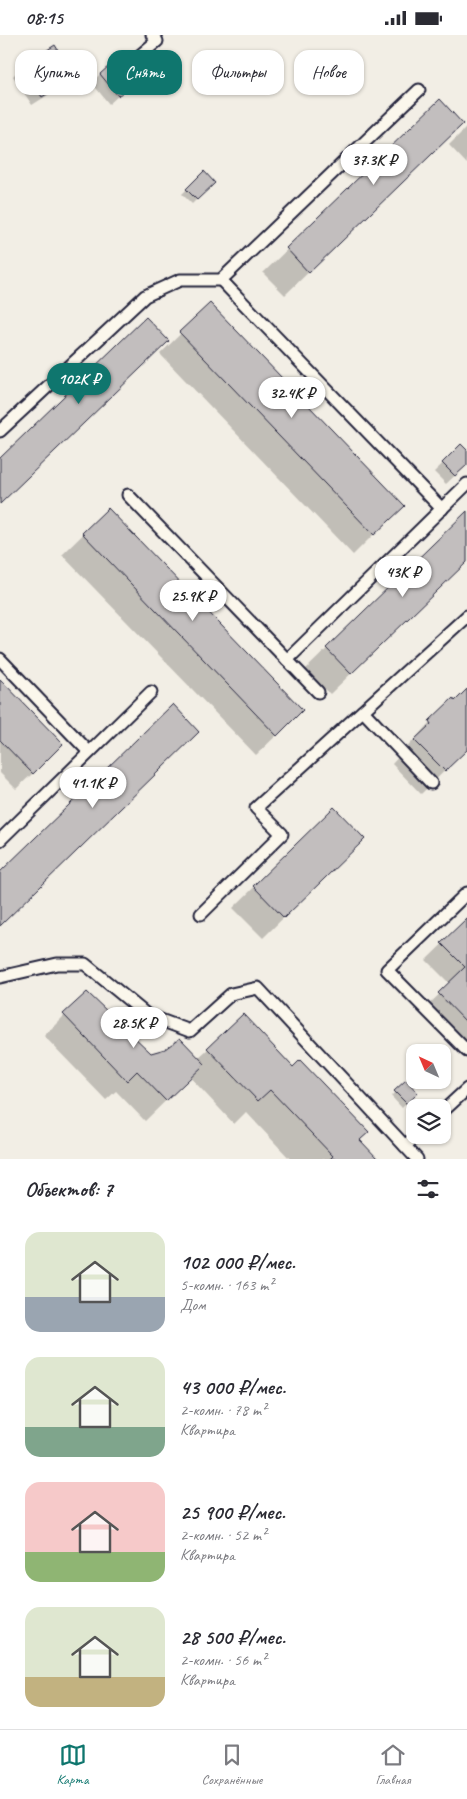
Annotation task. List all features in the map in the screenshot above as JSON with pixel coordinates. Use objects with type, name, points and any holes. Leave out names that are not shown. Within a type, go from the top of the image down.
[{"type":"lane","points":[[146,50],[157,41],[152,35]]},
{"type":"lane","points":[[0,431],[145,297],[180,280],[221,280],[419,90]]},
{"type":"lane","points":[[221,280],[442,509]]},
{"type":"lane","points":[[287,659],[467,485]]},
{"type":"lane","points":[[128,495],[318,692]]},
{"type":"lane","points":[[201,914],[282,834],[256,808],[467,615]]},
{"type":"lane","points":[[0,659],[89,752]]},
{"type":"lane","points":[[0,839],[151,692]]},
{"type":"lane","points":[[363,711],[431,783]]},
{"type":"lane","points":[[467,893],[387,970],[467,1051]]},
{"type":"lane","points":[[0,977],[57,963],[85,964],[147,1015],[190,1031],[231,994],[258,987],[417,1159]]},
{"type":"lane","points":[[451,1104],[467,1089]]},
{"type":"building","points":[[55,45],[58,50],[47,50]]},
{"type":"building","points":[[107,68],[107,83],[100,74]]},
{"type":"building","points":[[440,99],[463,124],[309,273],[286,248]]},
{"type":"building","points":[[204,171],[215,183],[197,200],[186,189]]},
{"type":"building","points":[[210,303],[405,506],[374,535],[179,332]]},
{"type":"building","points":[[146,317],[169,341],[0,504],[0,458]]},
{"type":"building","points":[[461,444],[467,450],[467,465],[455,476],[442,463]]},
{"type":"building","points":[[108,508],[303,710],[277,736],[82,533]]},
{"type":"building","points":[[467,511],[467,562],[351,674],[326,648]]},
{"type":"building","points":[[0,679],[63,744],[33,774],[0,740]]},
{"type":"building","points":[[467,689],[467,750],[445,771],[414,740],[431,724],[429,721],[453,698],[455,701]]},
{"type":"building","points":[[173,704],[199,732],[0,926],[0,872]]},
{"type":"building","points":[[334,807],[365,839],[284,918],[253,886]]},
{"type":"building","points":[[467,918],[467,1023],[438,993],[465,967],[441,943]]},
{"type":"building","points":[[87,992],[151,1053],[165,1049],[180,1038],[205,1064],[166,1101],[137,1071],[127,1081],[63,1014]]},
{"type":"building","points":[[243,1014],[293,1067],[300,1060],[369,1132],[360,1140],[378,1159],[330,1159],[333,1156],[270,1090],[258,1101],[207,1048]]},
{"type":"building","points":[[406,1080],[406,1089],[414,1089],[418,1093],[412,1099],[406,1099],[406,1103],[394,1091]]}]
